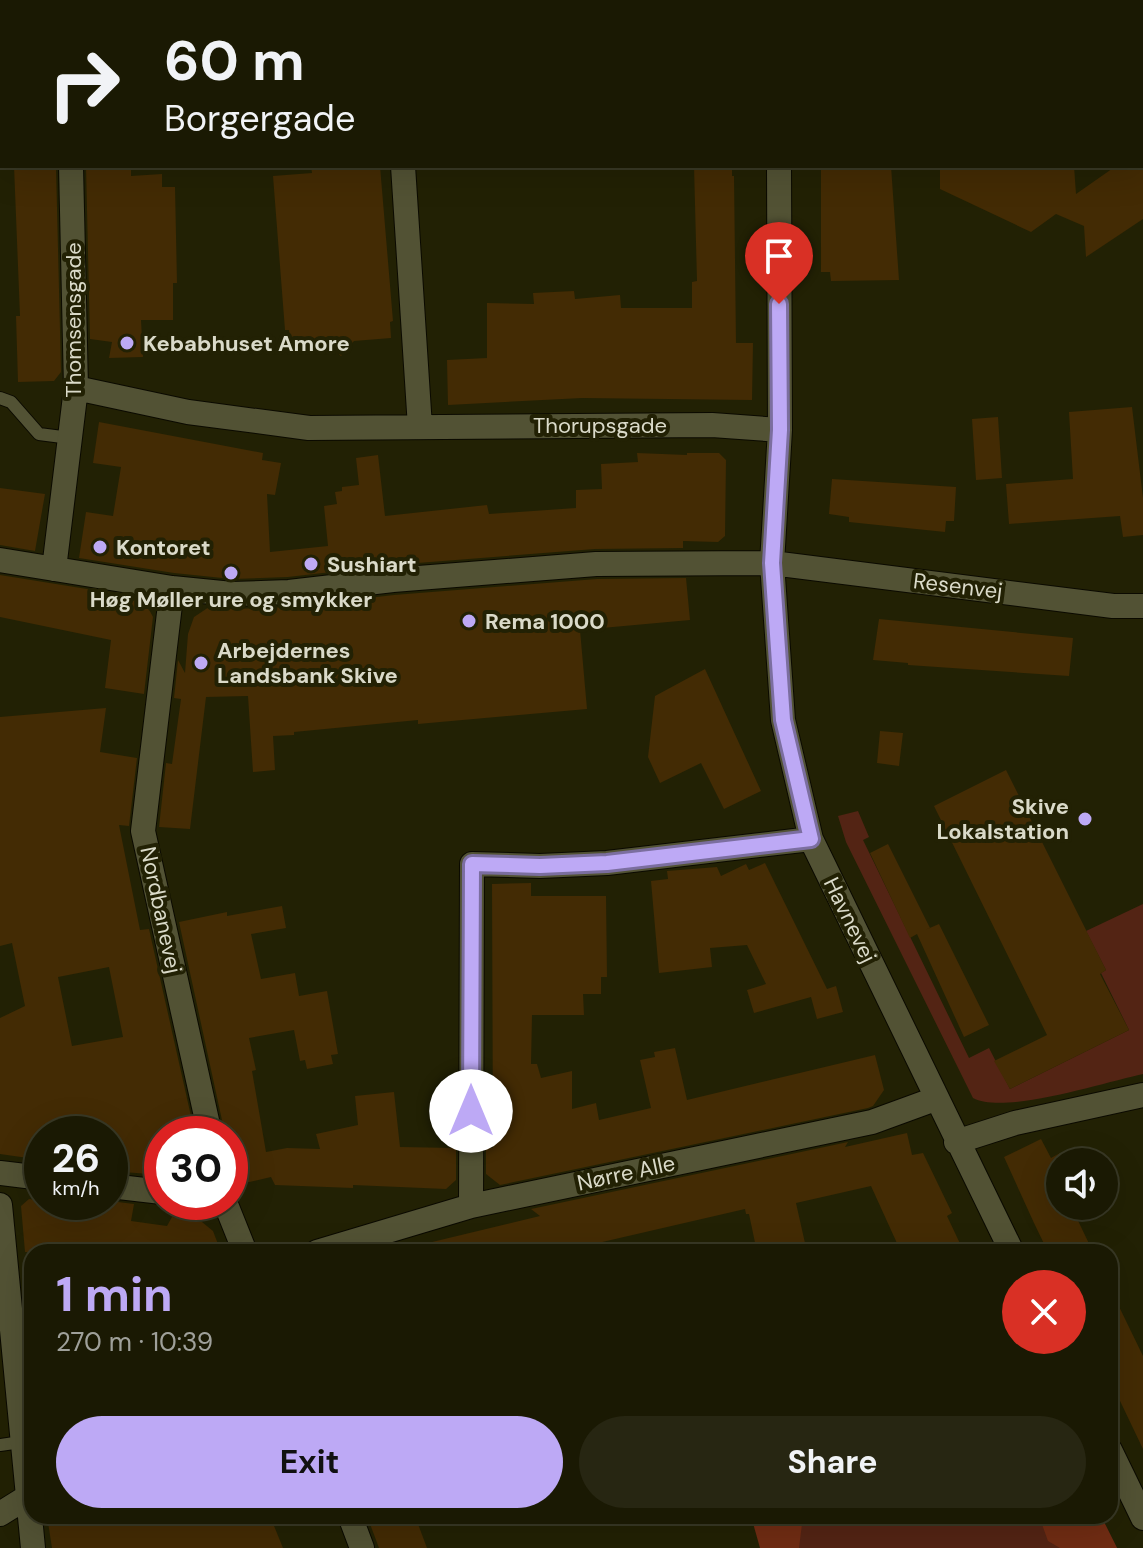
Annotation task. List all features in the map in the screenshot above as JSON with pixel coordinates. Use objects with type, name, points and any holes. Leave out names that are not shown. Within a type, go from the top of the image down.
[{"type":"street","name":"Thomsensgade","points":[[54,569],[76,388],[71,168]]},
{"type":"street","points":[[403,168],[420,427]]},
{"type":"street","name":"Havnevej","points":[[779,168],[780,430],[772,563],[783,720],[811,839],[1008,1244]]},
{"type":"street","name":"Thorupsgade","points":[[76,388],[188,412],[309,428],[712,425],[780,430]]},
{"type":"street","name":"Resenvej","points":[[0,560],[172,588],[232,594],[596,564],[772,563],[1113,606],[1143,606]]},
{"type":"street","name":"Nordbanevej","points":[[172,588],[143,831],[206,1116]]},
{"type":"street","points":[[471,1206],[472,864],[540,866],[607,863],[811,839]]},
{"type":"street","points":[[956,1142],[1015,1123],[1143,1095]]},
{"type":"street","name":"Nørre Alle","points":[[344,1244],[471,1206],[872,1122],[935,1099]]},
{"type":"street","points":[[0,1173],[24,1176]]},
{"type":"street","points":[[0,1205],[11,1444],[24,1481]]},
{"type":"street","points":[[232,1220],[242,1244]]},
{"type":"street","points":[[1118,1465],[1140,1505]]},
{"type":"street","points":[[0,1514],[24,1498]]},
{"type":"street","points":[[31,1524],[33,1548]]},
{"type":"street","points":[[353,1524],[362,1548]]},
{"type":"lane","points":[[0,398],[11,402],[39,434],[70,438]]},
{"type":"shaded area","points":[[858,811],[869,837],[863,840],[969,1058],[989,1048],[1010,1089],[1129,1030],[1101,973],[1106,970],[1086,931],[1143,904],[1143,1074],[1031,1100],[1008,1103],[973,1098],[846,842],[838,816]]},
{"type":"shaded area","points":[[753,1524],[802,1524],[799,1548],[760,1548]]},
{"type":"shaded area","points":[[769,1524],[1105,1524],[1117,1548],[765,1548]]},
{"type":"shaded area","points":[[1042,1524],[1105,1524],[1117,1548],[1060,1548],[1048,1541]]},
{"type":"building","points":[[14,168],[56,168],[61,372],[54,381],[18,382],[16,316],[20,316]]},
{"type":"building","points":[[86,168],[131,168],[131,176],[162,174],[162,187],[175,187],[177,283],[173,283],[173,320],[141,320],[143,357],[109,358],[112,342],[90,339]]},
{"type":"building","points":[[311,168],[380,168],[393,321],[390,322],[391,338],[354,341],[341,356],[326,343],[290,346],[289,330],[285,330],[273,176],[312,173]]},
{"type":"building","points":[[694,168],[732,168],[736,343],[753,343],[752,400],[582,398],[448,405],[447,360],[487,358],[487,303],[534,304],[533,293],[574,291],[575,299],[620,295],[621,308],[692,308],[692,282],[697,281]]},
{"type":"building","points":[[821,168],[891,168],[899,280],[831,281],[830,272],[821,272]]},
{"type":"building","points":[[940,168],[1074,168],[1076,194],[1113,168],[1143,168],[1143,219],[1086,257],[1084,226],[1056,214],[1031,232],[940,189]]},
{"type":"building","points":[[1132,407],[1143,498],[1143,535],[1123,537],[1120,516],[1009,524],[1006,484],[1073,479],[1069,412]]},
{"type":"building","points":[[998,417],[1002,478],[976,480],[972,419]]},
{"type":"building","points":[[99,422],[263,453],[262,460],[281,463],[275,495],[267,494],[270,552],[328,546],[324,506],[337,504],[335,492],[342,491],[342,487],[359,485],[356,458],[378,455],[385,516],[487,505],[489,514],[576,508],[576,490],[602,489],[601,464],[638,462],[637,453],[719,453],[726,460],[725,536],[718,542],[683,541],[683,548],[595,549],[392,565],[288,577],[232,579],[79,558],[86,512],[113,516],[121,467],[93,463]]},
{"type":"building","points":[[832,479],[956,487],[954,521],[946,521],[945,532],[849,522],[849,517],[829,514]]},
{"type":"building","points":[[0,488],[45,494],[35,551],[0,545]]},
{"type":"building","points":[[0,575],[143,598],[153,617],[144,694],[105,688],[111,640],[0,617]]},
{"type":"building","points":[[686,578],[690,620],[580,630],[587,709],[294,732],[294,735],[273,736],[275,770],[253,772],[248,696],[206,697],[190,829],[159,827],[166,763],[172,764],[181,699],[174,698],[178,660],[185,673],[188,634],[194,617],[209,607],[290,607],[394,595],[597,579]]},
{"type":"building","points":[[879,619],[1073,638],[1069,676],[873,660]]},
{"type":"building","points":[[705,669],[761,791],[724,809],[701,763],[660,783],[648,757],[655,696]]},
{"type":"building","points":[[106,708],[100,752],[137,758],[129,826],[119,825],[140,930],[149,929],[191,1116],[144,1116],[144,1174],[128,1172],[128,1116],[24,1116],[24,1157],[0,1154],[0,1018],[25,1006],[12,943],[0,946],[0,717]],"holes":[[[109,967],[123,1037],[72,1046],[58,977]]]},
{"type":"building","points":[[880,731],[903,733],[899,766],[877,763]]},
{"type":"building","points":[[1006,770],[1106,970],[1100,974],[1129,1030],[1010,1089],[994,1061],[1047,1035],[934,806]]},
{"type":"building","points":[[888,844],[930,928],[939,924],[989,1025],[964,1037],[917,934],[910,938],[870,853]]},
{"type":"building","points":[[765,863],[827,989],[836,986],[843,1012],[817,1019],[811,997],[754,1013],[747,990],[766,984],[747,945],[710,948],[712,967],[659,973],[651,881],[668,879],[667,871],[717,867],[721,876],[746,864],[749,870]]},
{"type":"building","points":[[531,883],[531,896],[606,896],[607,977],[601,977],[601,994],[583,994],[584,1015],[532,1015],[531,1064],[537,1064],[541,1078],[572,1071],[572,1109],[596,1103],[599,1120],[651,1108],[640,1060],[655,1057],[654,1052],[675,1048],[687,1100],[875,1055],[884,1090],[873,1106],[868,1108],[500,1185],[486,1174],[486,1148],[493,1148],[492,884]]},
{"type":"building","points":[[282,906],[286,928],[251,934],[261,979],[295,973],[299,996],[327,991],[338,1054],[331,1055],[333,1064],[307,1069],[305,1060],[300,1061],[294,1030],[249,1038],[266,1152],[287,1148],[320,1149],[316,1134],[358,1125],[355,1096],[394,1092],[400,1147],[456,1148],[456,1180],[446,1189],[275,1185],[271,1177],[248,1182],[248,1116],[221,1116],[179,922],[227,912],[227,916]]},
{"type":"building","points":[[907,1133],[912,1155],[923,1153],[952,1213],[947,1216],[960,1244],[897,1244],[871,1186],[796,1203],[805,1244],[755,1244],[749,1214],[745,1209],[594,1244],[428,1244],[540,1216],[531,1209],[848,1142],[845,1147]]},
{"type":"building","points":[[1041,1139],[1046,1148],[1046,1220],[1078,1220],[1089,1244],[1044,1244],[1004,1157]]},
{"type":"building","points":[[24,1203],[24,1220],[128,1220],[128,1203],[134,1204],[131,1221],[167,1226],[170,1220],[202,1222],[213,1231],[218,1244],[24,1244],[21,1206]]},
{"type":"building","points":[[1118,1304],[1143,1356],[1143,1449],[1118,1397]]},
{"type":"building","points":[[48,1524],[273,1524],[283,1548],[52,1548]]},
{"type":"building","points":[[370,1524],[418,1524],[427,1548],[379,1548]]},
{"type":"place","name":"Kebabhuset Amore","points":[[127,343]]},
{"type":"place","name":"Kontoret","points":[[100,547]]},
{"type":"place","name":"Sushiart","points":[[311,564]]},
{"type":"place","name":"Høg Møller ure og smykker","points":[[231,573]]},
{"type":"place","name":"Rema 1000","points":[[469,621]]},
{"type":"place","name":"Arbejdernes Landsbank Skive","points":[[201,663]]},
{"type":"place","name":"Skive Lokalstation","points":[[1085,819]]},
{"type":"route","points":[[471,1111],[472,864],[540,866],[607,863],[811,839],[783,720],[772,563],[780,430],[779,304]]}]
